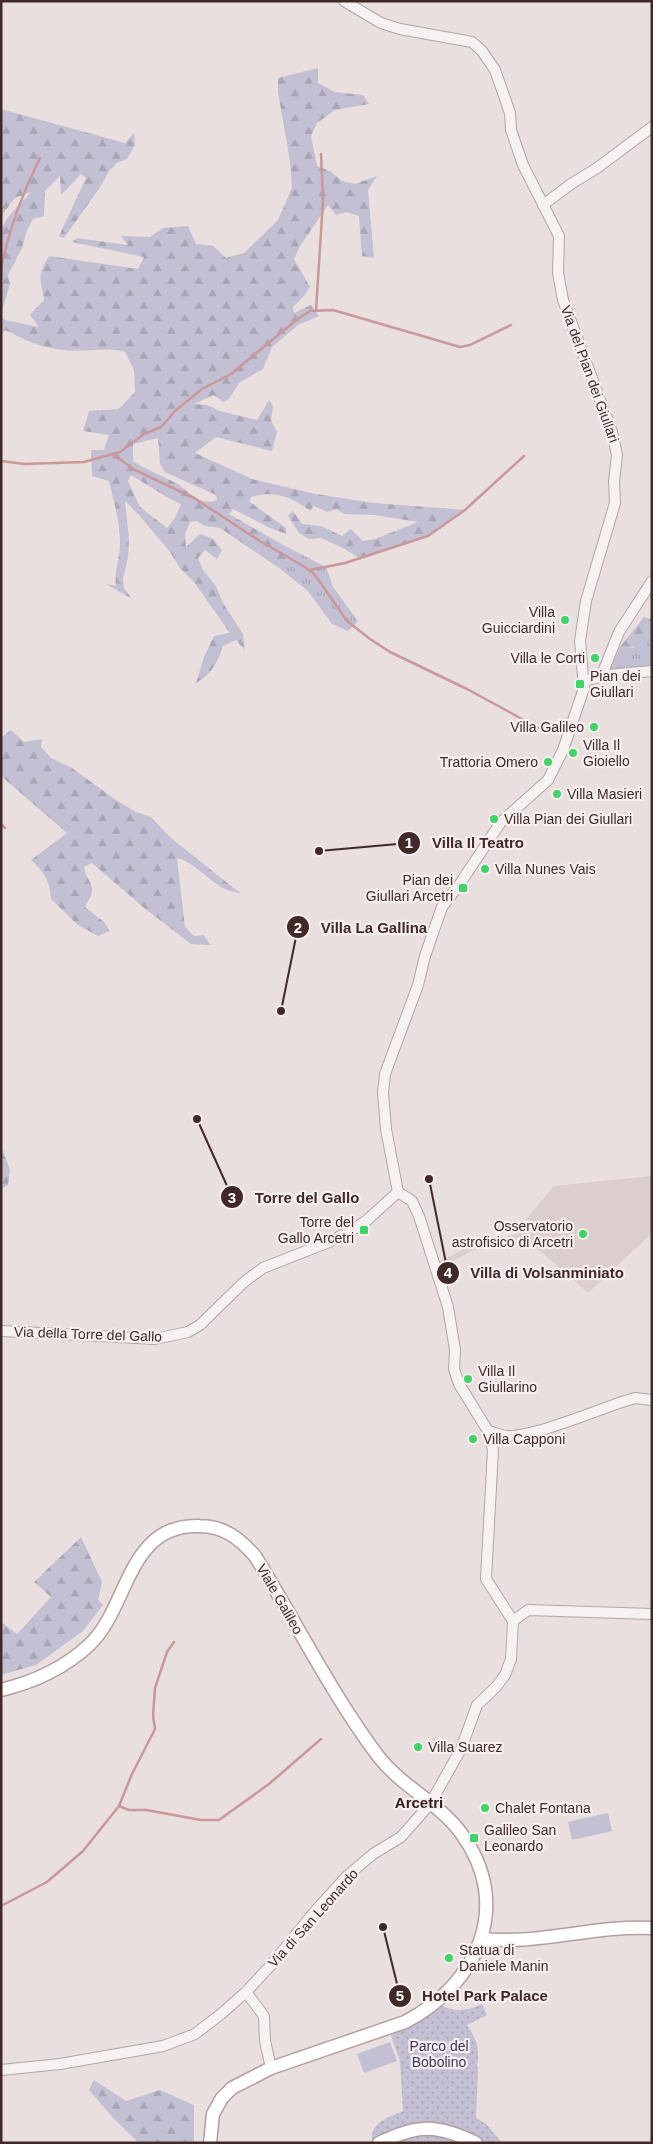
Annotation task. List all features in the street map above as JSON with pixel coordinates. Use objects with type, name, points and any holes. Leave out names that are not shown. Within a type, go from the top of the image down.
[{"type":"main road","name":"Viale Galileo","points":[[1,1690],[54,1672],[89,1646],[112,1615],[139,1556],[151,1543],[180,1528],[208,1526],[232,1534],[244,1543],[255,1556],[312,1654],[379,1756],[398,1778],[461,1832],[473,1853],[482,1878],[487,1918],[482,1939]]},
{"type":"main road","points":[[210,2143],[213,2114],[222,2098],[232,2088],[271,2068],[405,2022],[423,2012],[445,1996],[463,1973],[482,1939],[505,1941],[582,1932],[652,1928]]},
{"type":"main road","points":[[379,2143],[406,2131],[424,2127],[463,2136],[476,2143]]},
{"type":"street","name":"Via del Pian dei Giullari","points":[[344,1],[381,23],[400,30],[472,42],[482,51],[495,70],[510,113],[513,138],[523,165],[559,236],[558,273],[563,300],[616,443],[615,502],[583,616],[580,641],[584,688],[564,750],[548,780],[501,822],[459,886],[442,907],[418,985],[385,1074],[383,1093],[386,1129],[398,1192]]},
{"type":"street","points":[[544,204],[652,127]]},
{"type":"street","points":[[601,677],[619,632],[652,581]]},
{"type":"street","points":[[584,681],[652,671]]},
{"type":"street","points":[[398,1192],[412,1201],[419,1216],[448,1307],[455,1350],[454,1369],[459,1384],[488,1431],[493,1450],[486,1579],[513,1621],[528,1610],[652,1614]]},
{"type":"street","name":"Via della Torre del Gallo","points":[[1,1331],[155,1339],[188,1332],[200,1324],[244,1282],[263,1268],[329,1242],[352,1230],[366,1221],[398,1192]]},
{"type":"street","points":[[488,1431],[506,1436],[519,1434],[539,1430],[635,1398],[652,1400]]},
{"type":"street","name":"Via di San Leonardo","points":[[1,2070],[60,2064],[162,2046],[194,2034],[246,1992],[346,1877],[373,1854],[401,1837],[430,1804],[461,1750],[477,1705],[496,1687],[505,1675],[513,1648],[513,1621]]},
{"type":"street","points":[[246,1992],[264,2016],[265,2041],[271,2068]]},
{"type":"shaded area","name":"Osservatorio astrofisico di Arcetri","points":[[652,1176],[652,1233],[588,1293],[537,1248],[534,1248],[521,1237],[474,1250],[438,1269],[436,1263],[473,1245],[527,1231],[526,1219],[554,1186]]},
{"type":"green space","points":[[318,68],[318,83],[335,92],[363,95],[369,104],[335,110],[317,123],[311,136],[317,166],[330,171],[342,181],[355,184],[377,176],[368,190],[374,258],[362,256],[359,216],[347,212],[336,215],[328,205],[300,246],[294,259],[310,287],[293,307],[294,313],[311,305],[319,316],[298,325],[272,347],[263,369],[239,383],[229,399],[223,402],[214,395],[194,404],[207,405],[220,411],[257,420],[269,400],[273,406],[271,420],[277,432],[272,451],[216,437],[195,453],[252,479],[316,494],[374,503],[465,510],[428,536],[359,558],[321,538],[309,539],[299,533],[288,516],[293,511],[302,524],[321,526],[342,536],[351,529],[363,541],[375,539],[418,522],[375,515],[344,514],[337,509],[327,512],[314,506],[310,511],[297,502],[282,496],[267,494],[251,497],[250,502],[286,528],[286,534],[233,509],[229,514],[285,546],[287,564],[279,568],[220,528],[205,526],[197,521],[190,522],[185,534],[186,547],[200,534],[213,539],[222,550],[217,559],[205,550],[198,558],[203,570],[216,586],[223,603],[243,634],[245,650],[236,640],[223,646],[213,668],[196,683],[204,657],[214,636],[230,633],[194,582],[180,568],[170,552],[140,516],[125,501],[129,539],[128,558],[123,578],[124,588],[132,599],[106,584],[116,586],[120,535],[109,481],[92,476],[91,450],[104,450],[109,435],[83,431],[89,411],[119,409],[135,392],[134,370],[125,352],[117,350],[71,351],[55,349],[26,340],[5,330],[1,334],[1,317],[5,320],[39,327],[30,315],[44,300],[40,278],[42,269],[49,256],[138,269],[144,257],[72,242],[77,238],[128,245],[121,236],[150,237],[163,228],[188,226],[196,244],[213,246],[226,258],[244,253],[278,220],[292,188],[290,161],[278,92],[278,78]],"holes":[[[158,438],[160,464],[165,472],[216,495],[217,500],[204,501],[198,499],[178,484],[133,461],[133,444]],[[131,475],[181,504],[175,518],[167,528],[140,507],[128,481]]]},
{"type":"green space","points":[[1,109],[125,143],[134,133],[135,145],[127,159],[117,163],[109,171],[101,186],[64,238],[59,236],[86,178],[81,174],[61,195],[60,176],[45,191],[44,216],[33,219],[27,230],[22,248],[8,275],[10,284],[1,314],[1,230],[8,217],[31,192],[15,198],[1,216]]},
{"type":"green space","points":[[285,546],[326,567],[333,587],[358,621],[348,631],[332,624],[308,591],[279,568],[287,564]]},
{"type":"green space","points":[[644,617],[649,619],[652,617],[652,638],[649,635],[637,646],[629,648],[620,647]]},
{"type":"green space","points":[[650,635],[652,638],[652,667],[610,669],[620,647],[633,648]]},
{"type":"green space","points":[[11,730],[24,742],[42,739],[41,747],[51,758],[72,768],[136,812],[151,817],[171,838],[240,893],[222,888],[193,866],[177,858],[185,927],[194,936],[204,935],[210,945],[191,944],[143,907],[92,863],[84,867],[92,888],[85,907],[104,922],[110,931],[98,936],[78,925],[51,899],[46,877],[31,860],[67,833],[1,776],[1,738]]},
{"type":"green space","points":[[1,1146],[10,1170],[8,1185],[1,1189]]},
{"type":"green space","points":[[81,1537],[102,1582],[98,1600],[103,1605],[83,1631],[36,1665],[1,1675],[1,1622],[17,1634],[51,1597],[34,1582]]},
{"type":"green space","points":[[608,1813],[612,1831],[572,1840],[568,1822]]},
{"type":"green space","name":"Parco del Bobolino","points":[[439,2004],[450,2009],[460,2010],[482,2004],[487,2015],[467,2025],[475,2039],[478,2051],[476,2118],[486,2124],[502,2143],[486,2143],[448,2128],[372,2143],[373,2131],[376,2126],[385,2119],[403,2111],[400,2061],[389,2030]]},
{"type":"green space","points":[[390,2042],[397,2061],[364,2073],[357,2054]]},
{"type":"green space","points":[[94,2080],[126,2101],[160,2090],[194,2105],[194,2143],[139,2143],[115,2120],[89,2090]]},
{"type":"green space","points":[[421,2131],[469,2143],[389,2143]]},
{"type":"waterway","points":[[316,310],[323,201],[321,154]]},
{"type":"waterway","points":[[1,268],[17,212],[40,158]]},
{"type":"waterway","points":[[1,461],[24,464],[84,462],[120,452],[144,434],[161,427],[175,411],[202,389],[231,374],[295,321],[310,311],[333,310],[460,347],[470,345],[511,325]]},
{"type":"waterway","points":[[114,455],[135,470],[194,498],[260,541],[305,567],[315,575],[347,621],[390,652],[467,689],[546,732]]},
{"type":"waterway","points":[[310,570],[345,563],[428,536],[465,510],[524,456]]},
{"type":"waterway","points":[[1,824],[5,828]]},
{"type":"waterway","points":[[1,1906],[47,1882],[83,1851],[119,1806],[132,1774],[155,1729],[153,1716],[155,1688],[167,1652],[174,1642]]},
{"type":"waterway","points":[[119,1806],[129,1810],[146,1810],[201,1820],[219,1820],[269,1784],[321,1739]]},
{"type":"place","name":"Villa Guicciardini","points":[[565,620]]},
{"type":"place","name":"Villa le Corti","points":[[595,658]]},
{"type":"place","name":"Pian dei Giullari","points":[[580,684]]},
{"type":"place","name":"Villa Galileo","points":[[594,727]]},
{"type":"place","name":"Villa Il Gioiello","points":[[573,753]]},
{"type":"place","name":"Trattoria Omero","points":[[548,762]]},
{"type":"place","name":"Villa Masieri","points":[[557,794]]},
{"type":"place","name":"Villa Pian dei Giullari","points":[[494,819]]},
{"type":"place","name":"Villa Il Teatro","points":[[319,851]]},
{"type":"place","name":"Villa Nunes Vais","points":[[485,869]]},
{"type":"place","name":"Pian dei Giullari Arcetri","points":[[463,888]]},
{"type":"place","name":"Villa La Gallina","points":[[281,1011]]},
{"type":"place","name":"Torre del Gallo","points":[[197,1119]]},
{"type":"place","name":"Villa di Volsanminiato","points":[[429,1179]]},
{"type":"place","name":"Torre del Gallo Arcetri","points":[[364,1230]]},
{"type":"place","name":"Osservatorio astrofisico di Arcetri","points":[[583,1234]]},
{"type":"place","name":"Villa Il Giullarino","points":[[468,1379]]},
{"type":"place","name":"Villa Capponi","points":[[473,1439]]},
{"type":"place","name":"Villa Suarez","points":[[418,1747]]},
{"type":"place","name":"Chalet Fontana","points":[[485,1808]]},
{"type":"place","name":"Galileo San Leonardo","points":[[474,1838]]},
{"type":"place","name":"Hotel Park Palace","points":[[383,1927]]},
{"type":"place","name":"Statua di Daniele Manin","points":[[449,1958]]},
{"type":"district","name":"Arcetri","points":[[419,1802]]}]
